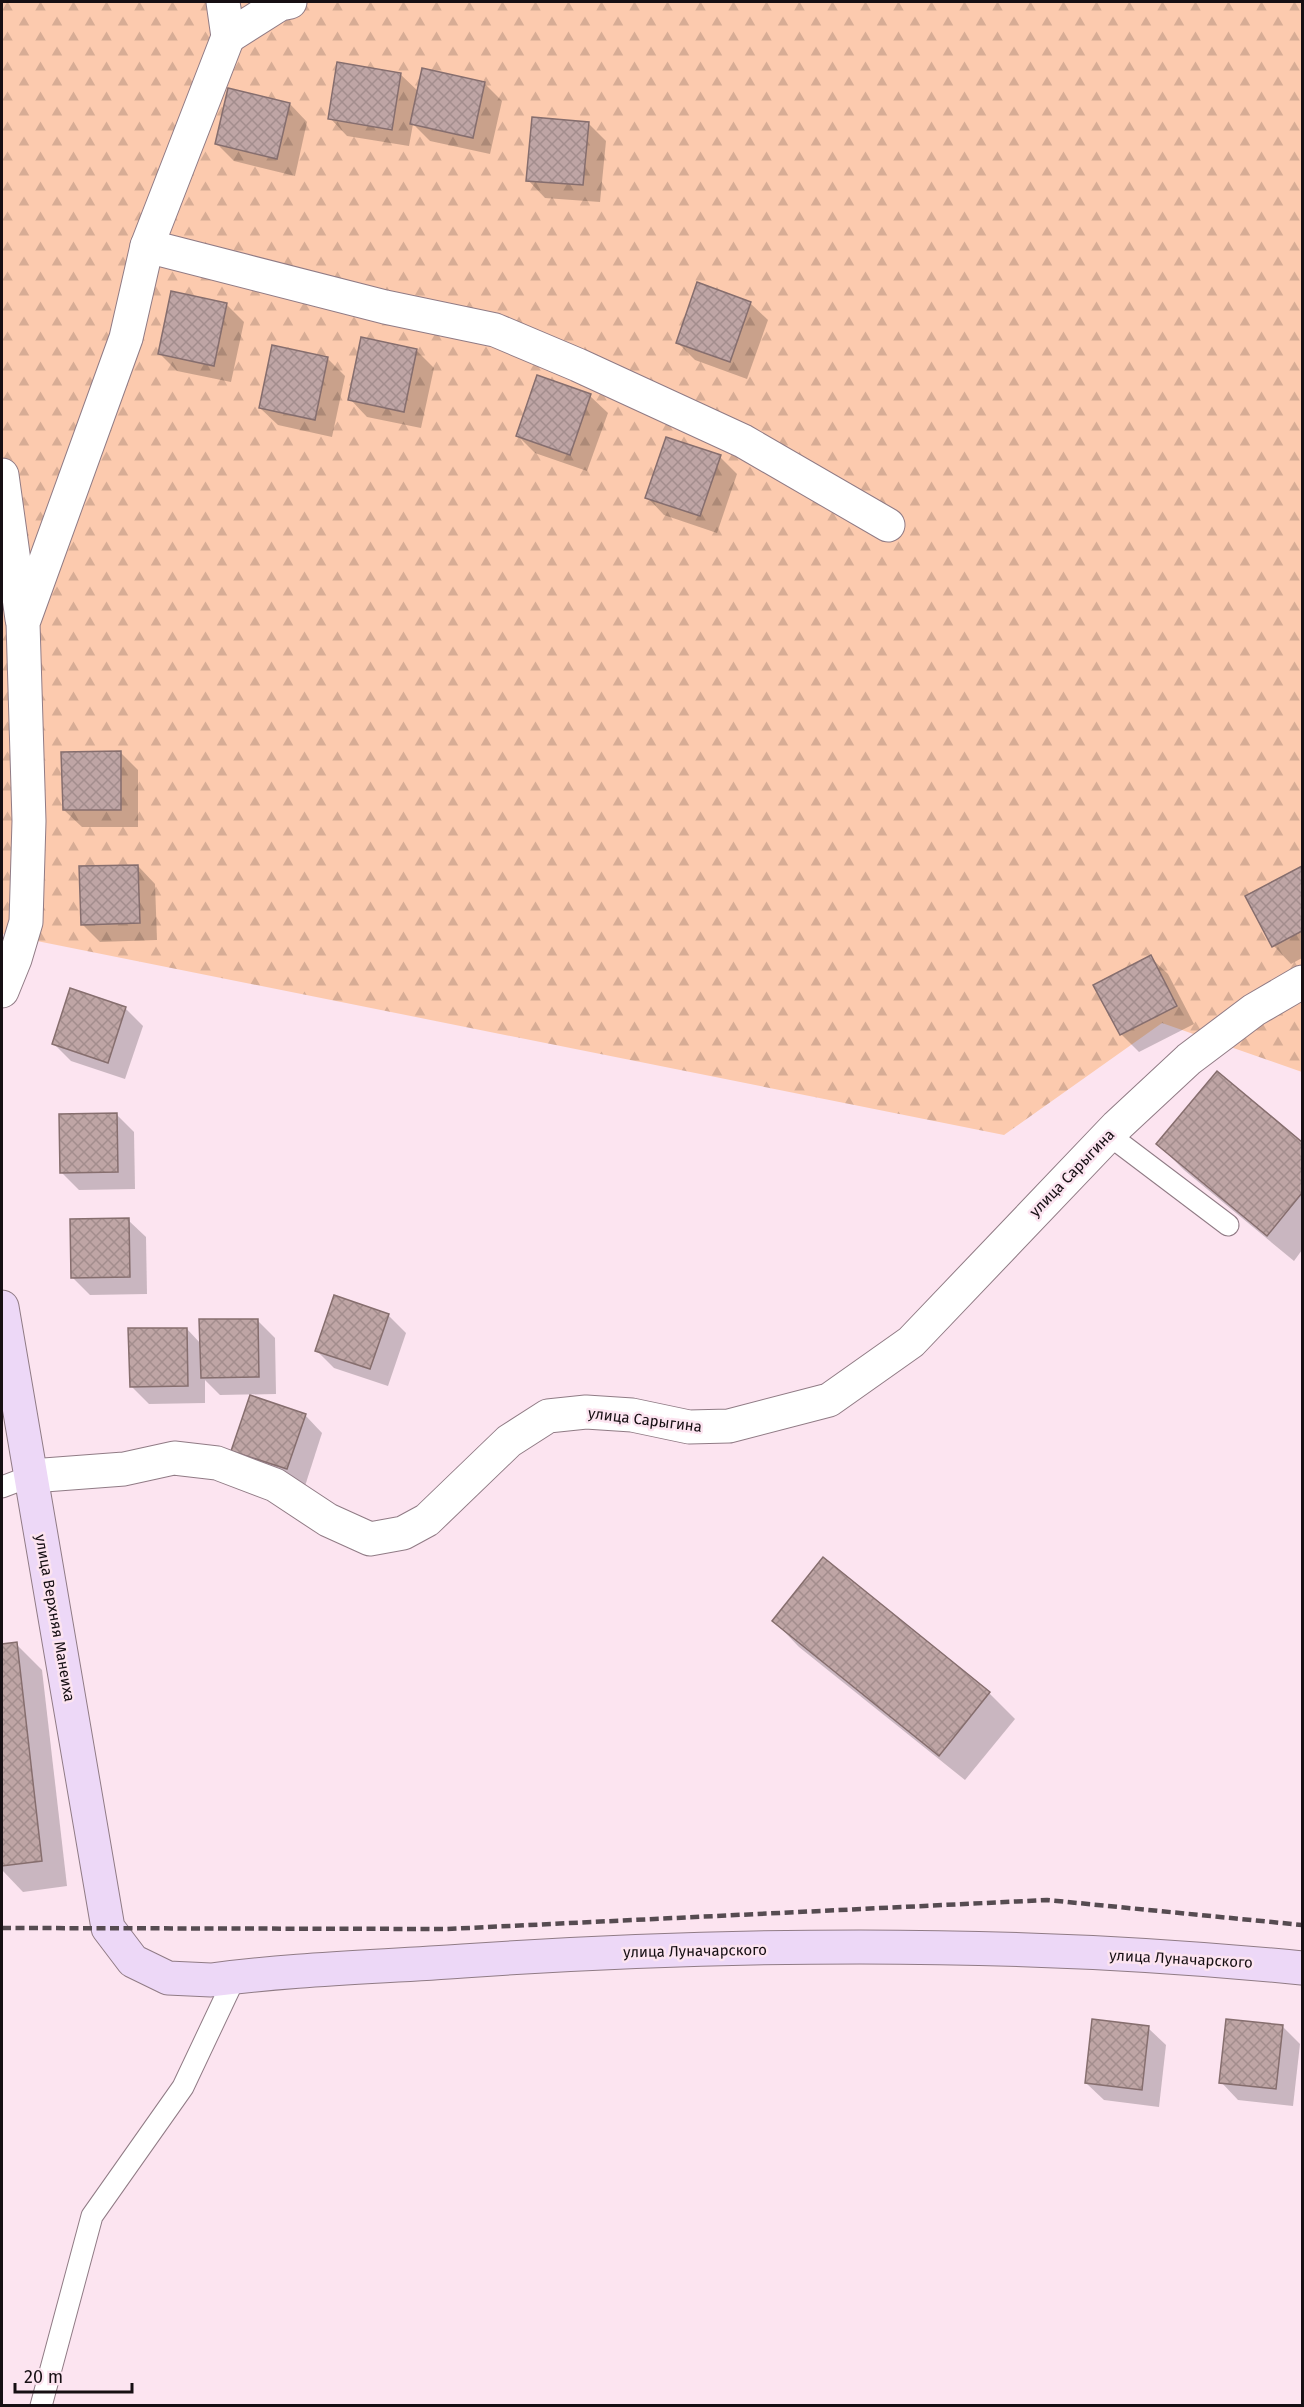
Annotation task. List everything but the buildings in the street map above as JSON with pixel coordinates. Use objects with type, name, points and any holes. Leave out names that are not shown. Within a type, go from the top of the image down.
[{"type":"main road","name":"улица Верхняя Манеиха","points":[[2,1307],[16,1481],[108,1928]]},
{"type":"main road","name":"улица Луначарского","points":[[108,1928],[133,1961],[168,1978],[211,1980],[572,1954],[908,1946],[1222,1960],[1302,1968]]},
{"type":"street","points":[[23,623],[126,338],[147,246],[228,37],[223,2]]},
{"type":"street","points":[[228,37],[279,4],[290,2]]},
{"type":"street","points":[[147,246],[385,307],[495,330],[579,365],[743,441],[888,525]]},
{"type":"street","points":[[2,475],[23,623],[29,821],[26,922],[2,991]]},
{"type":"street","name":"улица Сарыгина","points":[[16,1481],[124,1469],[174,1458],[217,1463],[275,1485],[328,1521],[370,1539],[403,1533],[427,1520],[509,1441],[548,1416],[586,1412],[632,1415],[690,1427],[729,1426],[829,1400],[911,1342],[1108,1135],[1189,1059],[1254,1010],[1302,982]]},
{"type":"lane","points":[[1108,1135],[1228,1225]]},
{"type":"lane","points":[[40,2406],[92,2216],[183,2087],[235,1977]]},
{"type":"green space","points":[[2,2],[1302,2],[1302,1072],[1162,1023],[1004,1135],[2,934]]},
{"type":"railway","points":[[2,1928],[447,1929],[1047,1900],[1302,1925]]}]
